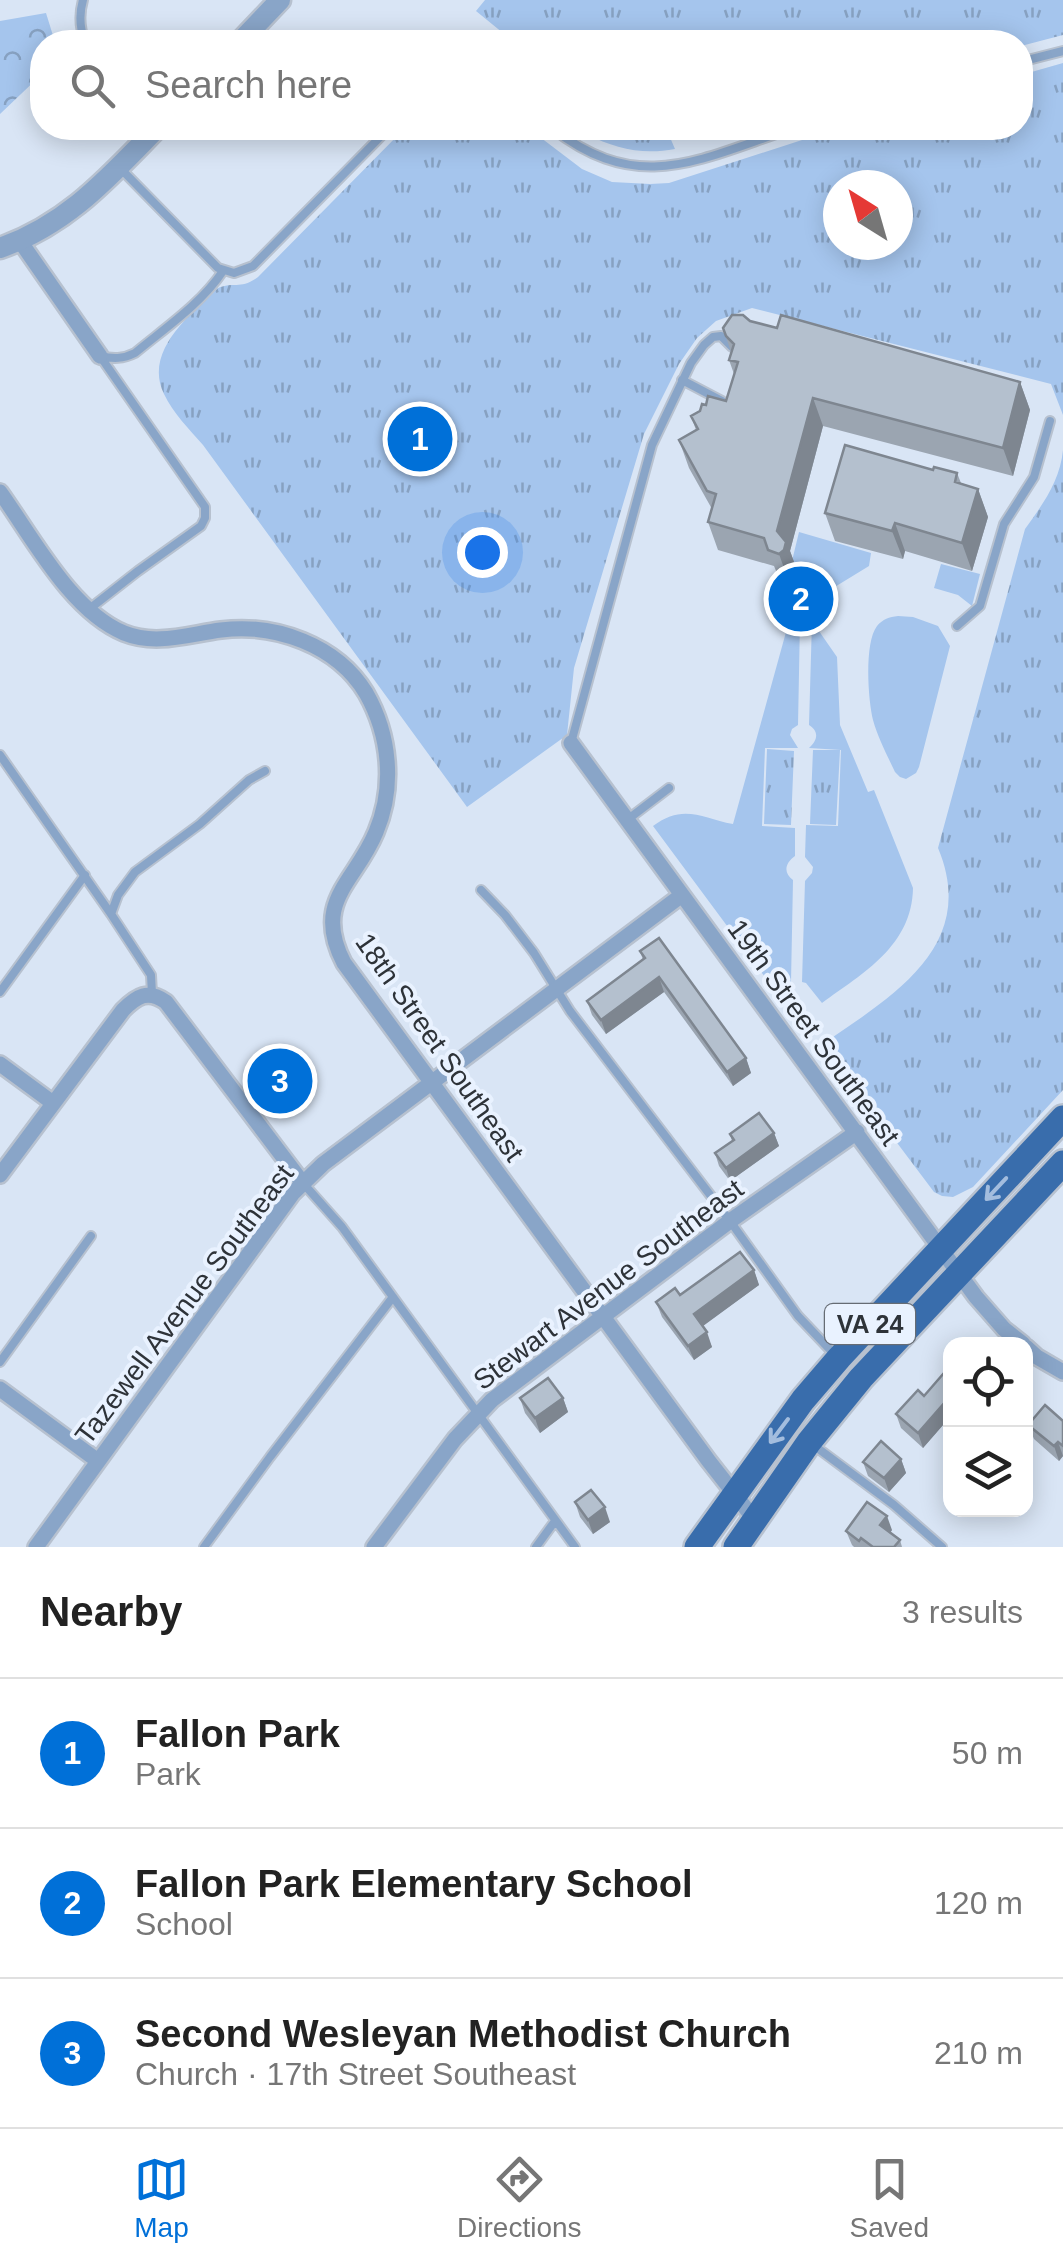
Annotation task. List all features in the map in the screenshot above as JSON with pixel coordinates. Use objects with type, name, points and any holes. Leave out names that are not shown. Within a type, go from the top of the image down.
[{"type":"main road","name":"VA 24","points":[[697,1547],[802,1400],[1063,1118]]},
{"type":"main road","name":"VA 24","points":[[748,1537],[809,1442],[861,1378],[1063,1163]]},
{"type":"street","points":[[251,30],[280,0]]},
{"type":"street","points":[[100,356],[10,244],[54,224],[80,205],[145,140]]},
{"type":"street","name":"18th Street Southeast","points":[[0,492],[6,514],[88,610],[124,633],[163,639],[225,629],[280,634],[325,651],[348,669],[363,688],[382,730],[388,781],[376,833],[342,886],[336,903],[333,932],[337,950],[734,1493],[748,1537]]},
{"type":"street","name":"19th Street Southeast","points":[[570,743],[959,1273],[1013,1337]]},
{"type":"street","name":"Tazewell Avenue Southeast","points":[[36,1547],[302,1182],[682,895]]},
{"type":"street","points":[[0,1174],[123,1010],[135,998],[152,995],[166,1002],[302,1182]]},
{"type":"street","points":[[0,1064],[53,1103]]},
{"type":"street","name":"Stewart Avenue Southeast","points":[[374,1547],[478,1414],[730,1221],[857,1132]]},
{"type":"street","name":"19th Street Southeast","points":[[1033,1352],[1063,1372]]},
{"type":"street","points":[[0,1389],[98,1461]]},
{"type":"lane","points":[[82,30],[83,0]]},
{"type":"lane","points":[[1033,59],[1063,51]]},
{"type":"lane","points":[[119,167],[218,268],[234,273],[253,266],[376,140]]},
{"type":"lane","points":[[568,140],[592,154],[640,168],[686,163],[757,140]]},
{"type":"lane","points":[[100,356],[126,358],[135,353],[190,307],[223,270]]},
{"type":"lane","points":[[570,743],[652,445],[691,363],[713,337],[721,336],[732,346]]},
{"type":"lane","points":[[88,610],[201,526],[206,518],[204,507],[100,356]]},
{"type":"lane","points":[[682,380],[724,402]]},
{"type":"lane","points":[[957,626],[980,606],[1004,524],[1034,476],[1050,422]]},
{"type":"lane","points":[[0,755],[151,975],[152,995]]},
{"type":"lane","points":[[112,914],[118,895],[135,872],[265,771]]},
{"type":"lane","points":[[627,820],[669,788]]},
{"type":"lane","points":[[0,992],[85,875]]},
{"type":"lane","points":[[481,890],[505,915],[556,990],[798,1316],[839,1358]]},
{"type":"lane","points":[[302,1182],[342,1227],[575,1547]]},
{"type":"lane","points":[[0,1362],[90,1236]]},
{"type":"lane","points":[[204,1547],[393,1297]]},
{"type":"lane","points":[[809,1442],[894,1505],[942,1547]]},
{"type":"lane","points":[[536,1547],[555,1521]]},
{"type":"green space","points":[[485,0],[1063,0],[1063,35],[1033,43],[1033,30],[499,30],[476,11]]},
{"type":"green space","points":[[46,13],[51,30],[30,30],[30,85],[0,114],[0,21]]},
{"type":"green space","points":[[1063,63],[1063,415],[1051,384],[752,308],[716,321],[697,338],[679,364],[644,434],[574,668],[567,735],[467,807],[168,401],[159,378],[160,363],[173,335],[195,309],[218,288],[258,277],[393,140],[544,140],[582,169],[612,182],[669,183],[802,140],[1033,140],[1033,72]]},
{"type":"green space","points":[[600,140],[671,140],[675,149],[640,151]]},
{"type":"green space","points":[[1063,450],[1063,1090],[973,1187],[953,1197],[942,1196],[934,1192],[834,1059],[829,1045],[833,1037],[906,982],[940,937],[948,910],[947,881],[938,848],[1025,529],[1054,482]]},
{"type":"green space","points":[[799,532],[871,553],[869,566],[820,596],[815,590],[803,589],[796,578],[798,567],[792,561]]},
{"type":"green space","points":[[941,564],[980,574],[972,606],[958,595],[934,588]]},
{"type":"green space","points":[[791,614],[800,621],[798,725],[790,735],[798,748],[765,748],[762,826],[795,828],[795,856],[786,868],[793,880],[791,982],[776,992],[653,826],[683,814],[733,824]]},
{"type":"green space","points":[[898,616],[938,626],[950,646],[919,767],[906,779],[895,772],[880,740],[869,686],[873,634],[882,622]]},
{"type":"green space","points":[[812,621],[837,657],[840,725],[868,792],[874,790],[913,888],[904,926],[895,942],[869,969],[822,1003],[802,982],[805,881],[813,867],[805,857],[806,825],[838,826],[841,750],[809,748],[816,736],[809,725]]},
{"type":"green space","points":[[767,749],[794,751],[791,825],[764,824]]},
{"type":"green space","points":[[813,750],[840,750],[836,825],[810,824]]},
{"type":"building","points":[[732,315],[743,315],[750,321],[777,328],[781,315],[1020,382],[1003,448],[813,398],[777,531],[786,542],[784,550],[779,554],[768,550],[764,538],[708,522],[716,494],[707,491],[679,440],[698,429],[691,416],[700,411],[702,404],[706,405],[708,396],[726,401],[738,362],[729,360],[734,344],[723,328]]},
{"type":"building","points":[[845,445],[957,473],[955,482],[978,489],[962,543],[895,523],[892,531],[825,513]]},
{"type":"building","points":[[659,938],[746,1058],[727,1072],[659,977],[601,1020],[587,1001],[645,958],[640,951]]},
{"type":"building","points":[[759,1113],[774,1133],[726,1168],[715,1153],[734,1140],[730,1134]]},
{"type":"building","points":[[740,1252],[754,1270],[694,1314],[707,1332],[688,1346],[656,1302],[675,1288],[680,1295]]},
{"type":"building","points":[[943,1374],[943,1404],[918,1433],[896,1414],[918,1390],[924,1396]]},
{"type":"building","points":[[548,1378],[563,1398],[535,1418],[520,1398]]},
{"type":"building","points":[[1045,1405],[1063,1421],[1063,1446],[1058,1442],[1054,1446],[1033,1429],[1033,1419]]},
{"type":"building","points":[[881,1441],[901,1459],[884,1478],[863,1462]]},
{"type":"building","points":[[591,1490],[605,1507],[588,1520],[575,1502]]},
{"type":"building","points":[[867,1502],[887,1516],[880,1525],[900,1540],[894,1547],[873,1547],[846,1531]]},
{"type":"place","name":"Fallon Park","points":[[420,439]]},
{"type":"place","name":"Fallon Park Elementary School","points":[[801,599]]},
{"type":"place","name":"Second Wesleyan Methodist Church","points":[[280,1081]]}]
